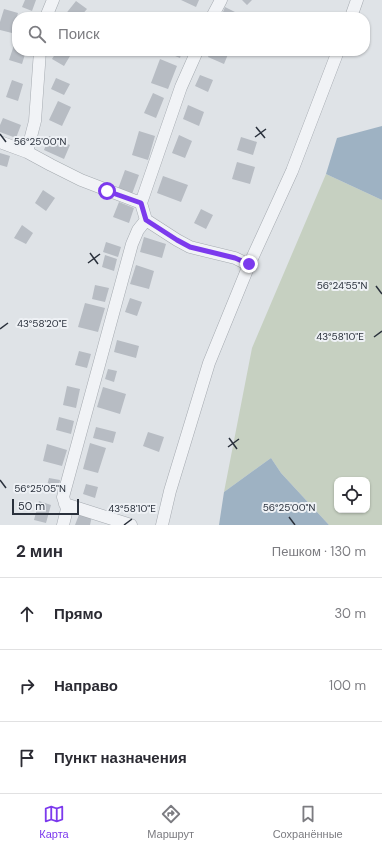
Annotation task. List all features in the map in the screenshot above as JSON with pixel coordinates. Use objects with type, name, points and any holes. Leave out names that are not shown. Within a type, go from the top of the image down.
[{"type":"street","points":[[48,12],[53,0]]},
{"type":"street","points":[[215,12],[221,0]]},
{"type":"street","points":[[353,12],[357,0]]},
{"type":"street","points":[[27,152],[35,121],[40,56]]},
{"type":"street","points":[[195,56],[181,87],[141,203],[146,220],[177,240],[190,247],[235,258],[249,264]]},
{"type":"street","points":[[162,525],[170,492],[209,362],[249,264],[292,171],[336,56]]},
{"type":"street","points":[[0,142],[27,152],[81,180],[141,203]]},
{"type":"street","points":[[63,525],[67,510],[62,498],[127,259],[138,230],[146,220]]},
{"type":"street","points":[[65,504],[131,525]]},
{"type":"green space","points":[[326,174],[382,200],[382,525],[329,525],[281,473],[271,458],[224,492],[252,348]]},
{"type":"water","points":[[382,126],[382,200],[326,174],[337,138]]},
{"type":"water","points":[[271,458],[281,473],[329,525],[219,525],[224,492]]},
{"type":"building","points":[[25,0],[36,0],[32,11],[22,7]]},
{"type":"building","points":[[181,0],[199,0],[196,7]]},
{"type":"building","points":[[242,0],[252,0],[247,5]]},
{"type":"building","points":[[76,1],[87,9],[84,12],[67,12]]},
{"type":"building","points":[[225,7],[235,12],[223,12]]},
{"type":"building","points":[[4,9],[14,12],[12,12],[12,33],[0,30],[0,22]]},
{"type":"building","points":[[12,51],[12,56],[24,56],[22,64],[9,60]]},
{"type":"building","points":[[54,56],[70,56],[64,66],[52,59]]},
{"type":"building","points":[[208,56],[227,56],[224,64]]},
{"type":"building","points":[[160,59],[177,66],[168,89],[151,83]]},
{"type":"building","points":[[200,75],[213,80],[208,92],[195,86]]},
{"type":"building","points":[[56,78],[70,84],[64,95],[51,89]]},
{"type":"building","points":[[12,80],[23,84],[18,101],[6,97]]},
{"type":"building","points":[[153,93],[164,98],[156,118],[144,113]]},
{"type":"building","points":[[58,101],[71,107],[62,126],[49,120]]},
{"type":"building","points":[[188,105],[204,112],[199,126],[183,119]]},
{"type":"building","points":[[3,118],[21,125],[16,138],[0,132],[0,125]]},
{"type":"building","points":[[139,131],[155,136],[148,160],[132,155]]},
{"type":"building","points":[[179,135],[192,141],[185,158],[172,153]]},
{"type":"building","points":[[49,136],[70,145],[64,159],[44,150]]},
{"type":"building","points":[[241,137],[257,142],[253,155],[237,150]]},
{"type":"building","points":[[0,153],[10,156],[7,167],[0,165]]},
{"type":"building","points":[[237,162],[255,167],[250,184],[232,179]]},
{"type":"building","points":[[125,170],[139,175],[132,194],[118,189]]},
{"type":"building","points":[[163,176],[188,185],[181,202],[157,193]]},
{"type":"building","points":[[43,190],[55,198],[46,211],[35,203]]},
{"type":"building","points":[[119,202],[134,208],[129,223],[113,217]]},
{"type":"building","points":[[201,209],[213,215],[206,229],[194,223]]},
{"type":"building","points":[[22,225],[33,233],[26,244],[14,238]]},
{"type":"building","points":[[144,237],[166,244],[162,258],[140,252]]},
{"type":"building","points":[[106,242],[121,247],[118,257],[103,252]]},
{"type":"building","points":[[105,255],[117,259],[114,271],[102,267]]},
{"type":"building","points":[[136,265],[154,271],[149,289],[130,284]]},
{"type":"building","points":[[95,285],[109,288],[105,302],[92,299]]},
{"type":"building","points":[[130,298],[142,302],[137,316],[125,312]]},
{"type":"building","points":[[85,303],[105,308],[98,332],[78,327]]},
{"type":"building","points":[[117,340],[139,346],[136,358],[114,352]]},
{"type":"building","points":[[79,351],[91,354],[87,368],[75,365]]},
{"type":"building","points":[[108,369],[117,371],[114,382],[105,379]]},
{"type":"building","points":[[67,386],[80,389],[76,408],[63,405]]},
{"type":"building","points":[[103,387],[126,394],[120,414],[97,407]]},
{"type":"building","points":[[59,417],[74,421],[71,434],[56,430]]},
{"type":"building","points":[[96,427],[116,432],[113,443],[93,438]]},
{"type":"building","points":[[148,432],[164,437],[159,452],[143,446]]},
{"type":"building","points":[[90,443],[106,448],[98,473],[83,469]]},
{"type":"building","points":[[47,444],[67,450],[62,466],[43,461]]},
{"type":"building","points":[[49,478],[60,480],[58,492],[46,489]]},
{"type":"building","points":[[86,484],[98,487],[95,498],[83,494]]},
{"type":"building","points":[[39,501],[51,505],[46,523],[34,520]]},
{"type":"building","points":[[80,512],[92,516],[90,525],[75,525]]},
{"type":"route","points":[[107,191],[141,203],[146,220],[190,247],[235,258],[249,264]]}]
